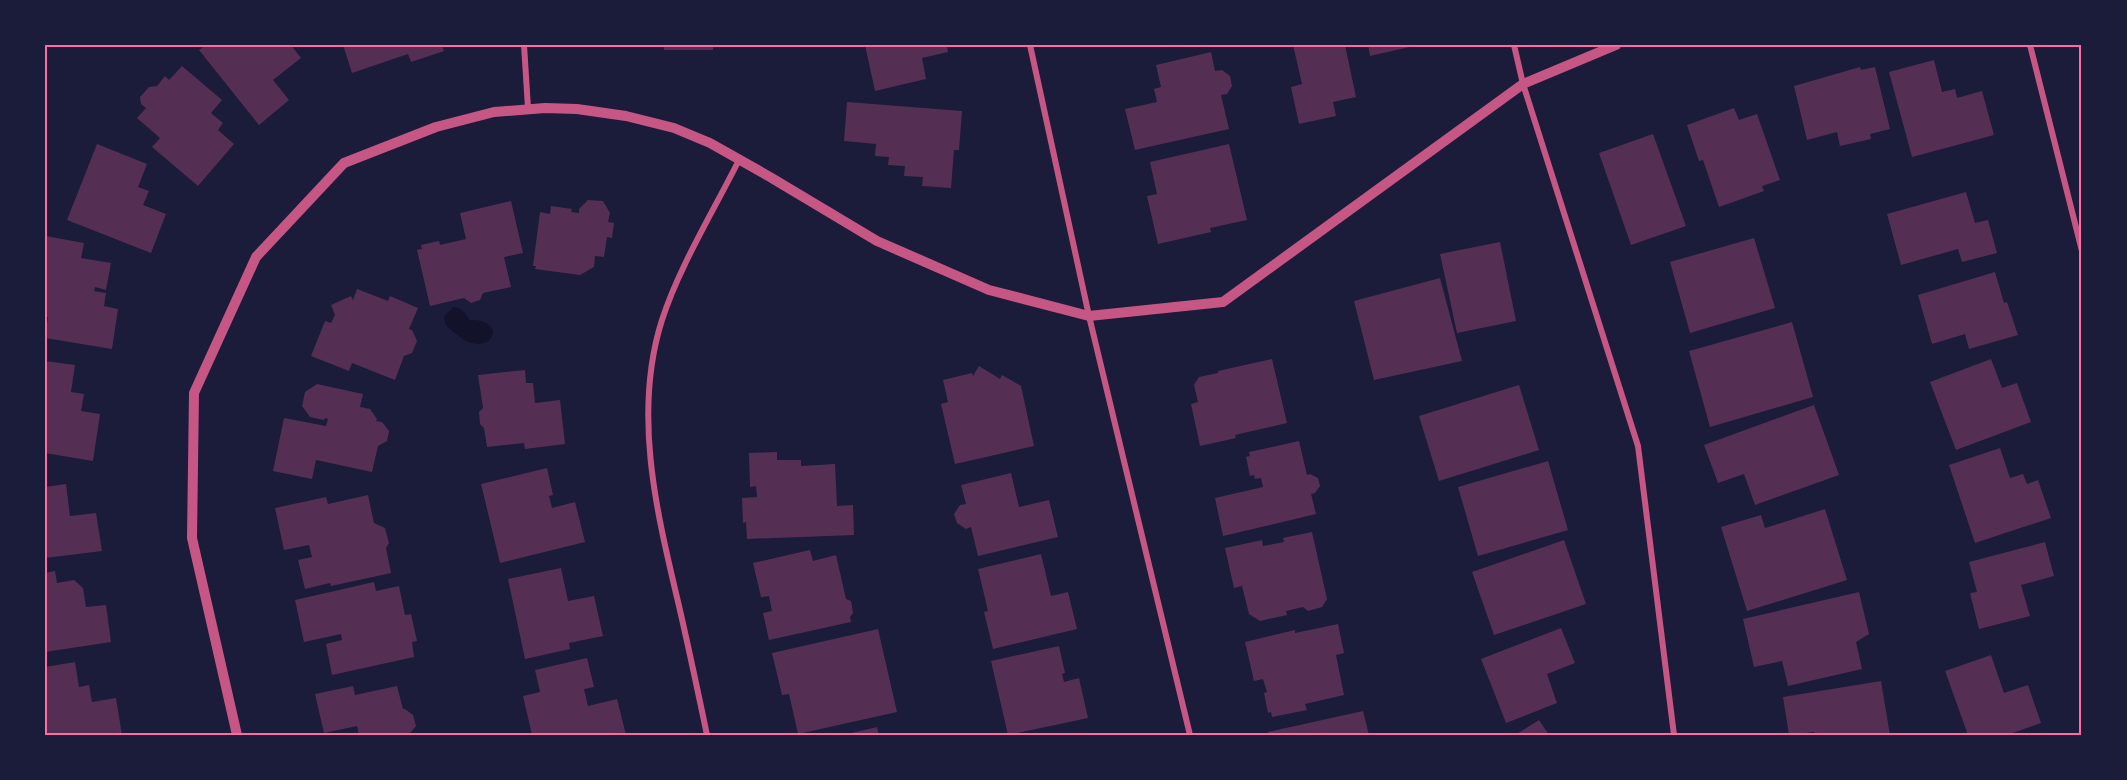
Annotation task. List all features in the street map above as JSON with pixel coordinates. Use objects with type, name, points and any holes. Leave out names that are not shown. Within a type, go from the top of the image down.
[{"type":"street","points":[[525,45],[528,108]]},
{"type":"street","points":[[1030,45],[1089,316],[1190,735]]},
{"type":"street","points":[[1514,45],[1523,84],[1638,446],[1674,735]]},
{"type":"street","points":[[237,735],[192,538],[194,393],[256,257],[344,162],[450,123],[486,114],[528,108],[577,109],[646,120],[698,138],[877,242],[989,290],[1089,316],[1223,302],[1523,84],[1616,45]]},
{"type":"street","points":[[2030,45],[2082,251]]},
{"type":"street","points":[[707,735],[670,569],[652,474],[648,431],[650,384],[657,340],[670,300],[739,160]]},
{"type":"shaded area","points":[[453,307],[462,310],[470,320],[483,322],[490,326],[493,332],[491,338],[478,344],[468,342],[456,334],[445,321],[445,315]]},
{"type":"building","points":[[206,45],[291,45],[301,58],[273,80],[289,100],[259,125],[199,50]]},
{"type":"building","points":[[343,45],[442,45],[444,51],[411,62],[408,54],[352,73]]},
{"type":"building","points":[[664,45],[713,45],[713,50],[664,50]]},
{"type":"building","points":[[865,45],[947,45],[948,52],[922,58],[926,79],[875,91]]},
{"type":"building","points":[[1293,45],[1345,45],[1356,97],[1333,102],[1336,116],[1299,124],[1291,87],[1302,84]]},
{"type":"building","points":[[1368,45],[1414,45],[1414,46],[1370,56]]},
{"type":"building","points":[[1211,52],[1215,71],[1222,70],[1230,76],[1232,86],[1227,94],[1221,95],[1229,129],[1135,150],[1125,109],[1157,102],[1154,89],[1161,87],[1156,65]]},
{"type":"building","points":[[1934,60],[1942,92],[1955,89],[1957,98],[1982,91],[1994,135],[1912,157],[1889,72]]},
{"type":"building","points":[[182,66],[222,100],[211,113],[223,123],[218,130],[234,144],[198,186],[152,147],[160,138],[137,118],[146,108],[141,104],[140,97],[149,87],[157,86],[165,76],[169,80]]},
{"type":"building","points":[[1860,67],[1861,70],[1875,67],[1890,129],[1870,134],[1871,139],[1840,146],[1837,132],[1807,140],[1794,86]]},
{"type":"building","points":[[847,102],[962,111],[959,150],[954,150],[951,188],[922,186],[923,177],[904,176],[905,166],[888,165],[889,157],[875,156],[876,144],[844,141]]},
{"type":"building","points":[[1734,108],[1739,120],[1757,114],[1780,180],[1762,186],[1764,191],[1719,207],[1703,160],[1699,161],[1687,125]]},
{"type":"building","points":[[1653,134],[1686,226],[1631,245],[1599,153]]},
{"type":"building","points":[[97,144],[147,164],[138,187],[149,191],[143,205],[166,214],[151,253],[67,220]]},
{"type":"building","points":[[1229,144],[1247,220],[1210,228],[1211,232],[1158,244],[1147,196],[1157,194],[1150,162]]},
{"type":"building","points":[[1966,192],[1975,223],[1988,220],[1997,253],[1962,262],[1958,249],[1901,265],[1887,214]]},
{"type":"building","points":[[588,200],[603,201],[610,213],[608,222],[614,223],[612,238],[607,237],[604,257],[595,256],[594,267],[580,275],[535,269],[536,266],[533,266],[540,212],[550,214],[551,206],[572,209],[571,212],[579,213],[579,209]]},
{"type":"building","points":[[511,201],[523,253],[504,257],[511,287],[483,293],[480,300],[471,303],[464,298],[430,306],[417,250],[422,249],[421,245],[439,241],[440,245],[466,239],[460,213]]},
{"type":"building","points":[[46,236],[84,243],[81,258],[111,263],[106,290],[95,287],[94,291],[106,293],[104,306],[118,309],[112,349],[45,338],[48,317],[45,317]]},
{"type":"building","points":[[1754,238],[1775,308],[1690,333],[1670,262]]},
{"type":"building","points":[[1500,242],[1516,321],[1457,333],[1440,254]]},
{"type":"building","points":[[1995,272],[2004,303],[2007,302],[2018,335],[1969,349],[1965,334],[1932,344],[1918,295]]},
{"type":"building","points":[[1440,278],[1462,361],[1374,380],[1354,301]]},
{"type":"building","points":[[357,289],[388,301],[390,296],[418,308],[409,329],[412,330],[417,341],[412,353],[404,356],[395,380],[352,363],[349,371],[311,356],[325,321],[331,323],[335,315],[331,305],[351,296],[353,300]]},
{"type":"building","points":[[1792,322],[1813,397],[1710,427],[1689,351]]},
{"type":"building","points":[[1272,359],[1287,423],[1200,446],[1191,404],[1198,402],[1194,385],[1199,377]]},
{"type":"building","points":[[1991,359],[2002,388],[2017,383],[2031,422],[1956,450],[1930,382]]},
{"type":"building","points":[[45,361],[75,365],[71,392],[84,394],[81,411],[100,414],[93,461],[45,453]]},
{"type":"building","points":[[979,366],[1000,379],[1002,375],[1021,386],[1034,446],[955,464],[941,404],[948,402],[943,380],[972,373],[973,376]]},
{"type":"building","points":[[525,370],[526,383],[533,383],[535,403],[560,400],[565,444],[525,449],[524,443],[487,447],[484,428],[480,424],[479,412],[483,408],[478,375]]},
{"type":"building","points":[[317,384],[363,394],[360,407],[370,409],[376,421],[382,422],[389,431],[387,441],[378,446],[372,472],[316,460],[312,479],[273,471],[284,418],[326,426],[328,419],[310,417],[302,406],[305,392]]},
{"type":"building","points":[[1519,385],[1539,450],[1439,481],[1419,416]]},
{"type":"building","points":[[1814,405],[1839,475],[1755,505],[1744,474],[1718,483],[1704,445]]},
{"type":"building","points":[[1299,441],[1307,475],[1318,478],[1320,486],[1315,493],[1311,494],[1316,514],[1223,536],[1215,498],[1263,487],[1261,478],[1255,479],[1254,475],[1250,476],[1246,457],[1250,456],[1249,452]]},
{"type":"building","points":[[2000,448],[2010,478],[2023,474],[2027,484],[2038,480],[2051,518],[1975,543],[1949,465]]},
{"type":"building","points":[[777,452],[777,460],[801,460],[801,466],[835,464],[837,506],[853,505],[854,535],[747,539],[746,522],[743,523],[742,498],[757,497],[756,486],[750,487],[749,453]]},
{"type":"building","points":[[1548,461],[1568,530],[1478,556],[1458,487]]},
{"type":"building","points":[[547,468],[553,495],[549,496],[552,508],[575,502],[585,542],[500,563],[481,484]]},
{"type":"building","points":[[1011,473],[1019,507],[1049,500],[1058,537],[978,556],[971,527],[966,529],[957,523],[954,514],[960,505],[966,504],[961,485]]},
{"type":"building","points":[[66,484],[70,516],[96,513],[102,551],[45,558],[45,487]]},
{"type":"building","points":[[368,495],[374,523],[385,528],[389,543],[386,548],[391,573],[331,586],[330,583],[305,589],[298,560],[312,557],[309,545],[284,550],[275,508],[326,497],[328,504]]},
{"type":"building","points":[[1825,509],[1847,580],[1747,611],[1721,527],[1761,515],[1765,528]]},
{"type":"building","points":[[1312,532],[1327,599],[1322,607],[1308,611],[1303,607],[1286,611],[1287,615],[1260,621],[1249,614],[1242,586],[1234,588],[1225,548],[1262,540],[1263,546],[1284,542],[1283,538]]},
{"type":"building","points":[[1564,540],[1586,604],[1494,635],[1472,572]]},
{"type":"building","points":[[2045,542],[2054,576],[2021,585],[2030,616],[1979,629],[1970,593],[1977,592],[1969,562]]},
{"type":"building","points":[[810,550],[813,561],[836,555],[846,599],[851,601],[853,613],[850,617],[851,622],[769,640],[763,613],[772,611],[769,596],[761,597],[753,563]]},
{"type":"building","points":[[1041,554],[1051,596],[1068,592],[1077,629],[993,649],[984,612],[988,611],[978,569]]},
{"type":"building","points":[[561,568],[568,601],[594,596],[603,636],[569,643],[570,649],[525,659],[508,579]]},
{"type":"building","points":[[55,571],[57,583],[74,580],[83,588],[86,607],[106,605],[111,642],[45,652],[45,573]]},
{"type":"building","points":[[374,582],[376,591],[399,586],[405,615],[411,614],[417,641],[412,642],[414,657],[332,675],[326,644],[342,640],[341,634],[304,642],[295,600]]},
{"type":"building","points":[[1859,592],[1869,634],[1856,642],[1862,669],[1788,686],[1782,661],[1754,667],[1743,619]]},
{"type":"building","points":[[1338,624],[1344,653],[1336,655],[1344,695],[1305,704],[1307,710],[1272,717],[1271,712],[1268,713],[1264,693],[1267,692],[1263,679],[1254,681],[1245,642],[1295,630],[1295,633]]},
{"type":"building","points":[[1561,628],[1575,663],[1547,674],[1557,703],[1506,723],[1481,659]]},
{"type":"building","points":[[878,629],[897,712],[798,734],[789,694],[782,695],[772,653]]},
{"type":"building","points":[[1059,646],[1065,673],[1062,674],[1064,682],[1079,678],[1088,718],[1008,735],[991,661]]},
{"type":"building","points":[[1991,655],[2004,693],[2028,685],[2041,723],[2007,735],[1968,735],[1945,671]]},
{"type":"building","points":[[587,658],[594,687],[584,689],[588,706],[617,699],[626,735],[532,735],[523,696],[540,692],[535,670]]},
{"type":"building","points":[[75,662],[79,687],[89,685],[92,702],[116,698],[122,735],[45,735],[45,667]]},
{"type":"building","points":[[1881,681],[1890,735],[1815,735],[1814,732],[1789,735],[1783,697]]},
{"type":"building","points":[[353,686],[355,695],[397,686],[403,709],[413,715],[416,726],[405,735],[359,735],[357,726],[324,733],[315,694]]},
{"type":"building","points":[[1363,711],[1369,735],[1269,735],[1268,732]]},
{"type":"building","points":[[1539,720],[1549,735],[1515,735]]},
{"type":"building","points":[[877,727],[879,735],[847,735],[847,734]]}]
